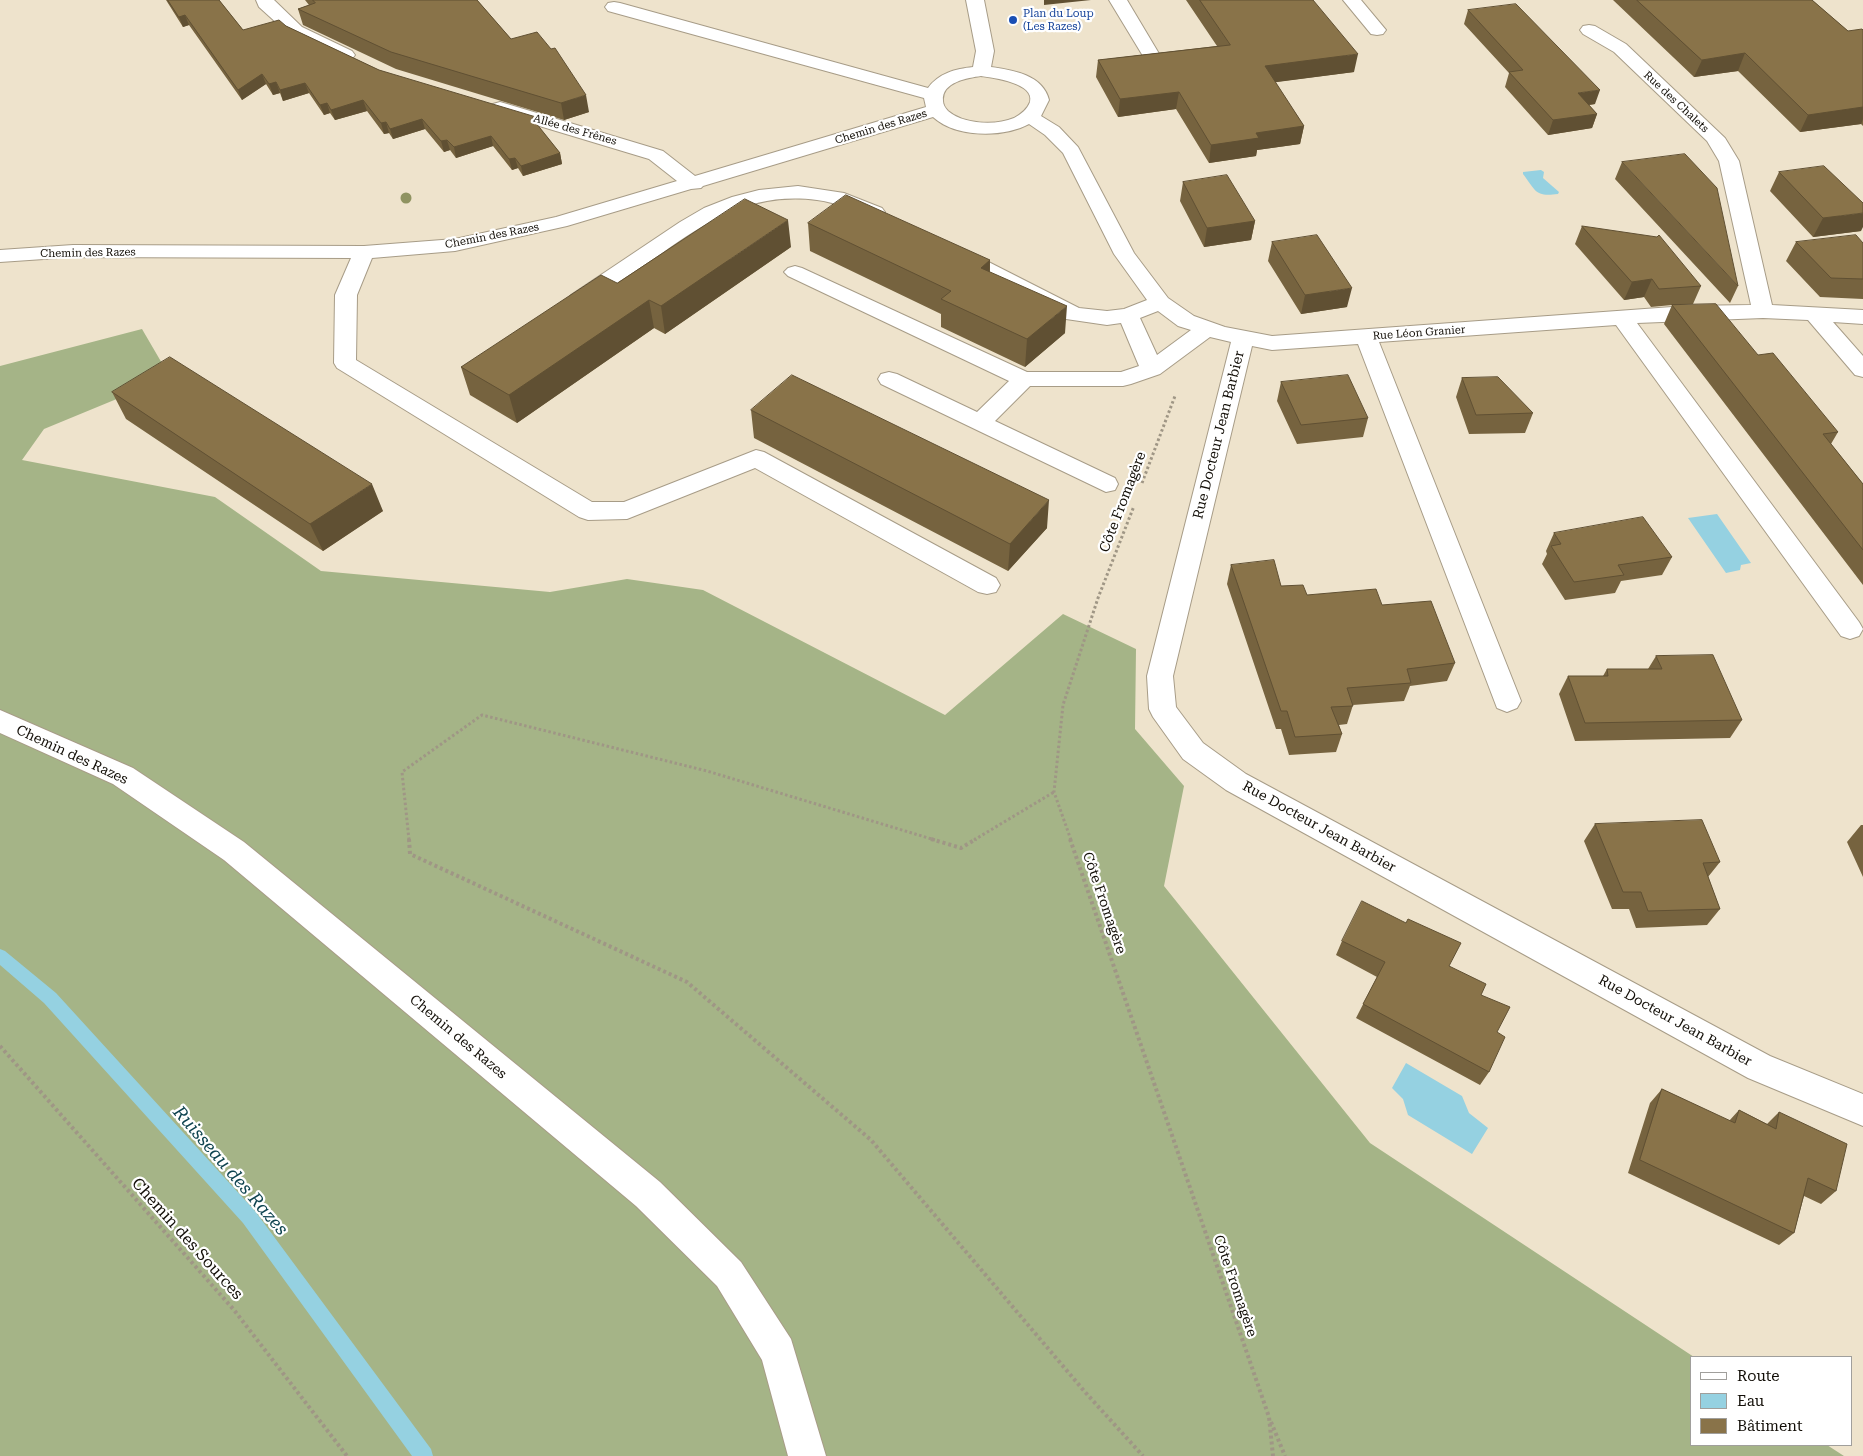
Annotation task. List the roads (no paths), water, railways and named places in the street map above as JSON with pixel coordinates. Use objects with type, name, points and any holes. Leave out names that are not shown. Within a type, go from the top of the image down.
[{"type":"street","points":[[265,0],[265,3],[296,31],[364,63]]},
{"type":"street","points":[[975,0],[985,51],[981,71]]},
{"type":"street","points":[[1118,0],[1152,57]]},
{"type":"street","points":[[1352,0],[1377,30]]},
{"type":"street","name":"Chemin des Razes","points":[[614,7],[935,103]]},
{"type":"street","name":"Rue des Chalets","points":[[1589,30],[1620,48],[1715,138],[1729,161],[1763,311]]},
{"type":"street","points":[[987,128],[1011,125],[1029,116],[1036,109],[1039,101],[1032,85],[1010,74],[981,71],[966,73],[944,81],[937,88],[935,103],[949,120],[966,126],[987,128],[1072,151]]},
{"type":"street","name":"Allée des Frênes","points":[[484,103],[656,155],[694,184]]},
{"type":"street","name":"Chemin des Razes","points":[[0,256],[73,251],[364,252],[455,245],[560,222],[694,184],[935,103]]},
{"type":"street","name":"Rue Léon Granier","points":[[1029,116],[1052,131],[1072,151],[1124,254],[1160,303],[1186,321],[1243,338],[1272,343],[1686,313],[1763,311],[1863,317]]},
{"type":"street","points":[[561,312],[692,223],[720,208],[759,195],[794,191],[827,194],[871,210],[889,219]]},
{"type":"street","points":[[942,246],[1074,314],[1107,318],[1128,315],[1160,303]]},
{"type":"street","points":[[364,252],[346,295],[345,363],[588,511],[627,510],[756,458],[987,585]]},
{"type":"street","points":[[794,272],[1024,379],[1123,379],[1152,369],[1208,328]]},
{"type":"street","points":[[1814,314],[1863,370]]},
{"type":"street","points":[[1128,315],[1152,369]]},
{"type":"street","points":[[1622,318],[1850,629]]},
{"type":"street","points":[[1366,337],[1507,701]]},
{"type":"street","name":"Rue Docteur Jean Barbier","points":[[1243,338],[1160,676],[1163,709],[1193,751],[1236,782],[1759,1067],[1847,1097],[1863,1110]]},
{"type":"street","points":[[889,379],[1106,484]]},
{"type":"street","points":[[979,423],[1024,379]]},
{"type":"street","name":"Chemin des Razes","points":[[0,721],[123,776],[234,851],[648,1194],[729,1274],[778,1352],[807,1456]]},
{"type":"water","points":[[1541,170],[1544,172],[1543,178],[1559,192],[1558,194],[1545,195],[1537,192],[1523,174],[1523,172]]},
{"type":"water","points":[[1717,514],[1751,563],[1741,565],[1740,570],[1726,573],[1688,518]]},
{"type":"water","points":[[1406,1063],[1462,1096],[1469,1113],[1488,1128],[1472,1154],[1408,1115],[1403,1099],[1392,1088]]},
{"type":"waterway","name":"Ruisseau des Razes","points":[[0,956],[50,998],[249,1217],[424,1456]]},
{"type":"place","name":"Plan du Loup (Les Razes)","points":[[1013,20]]}]
